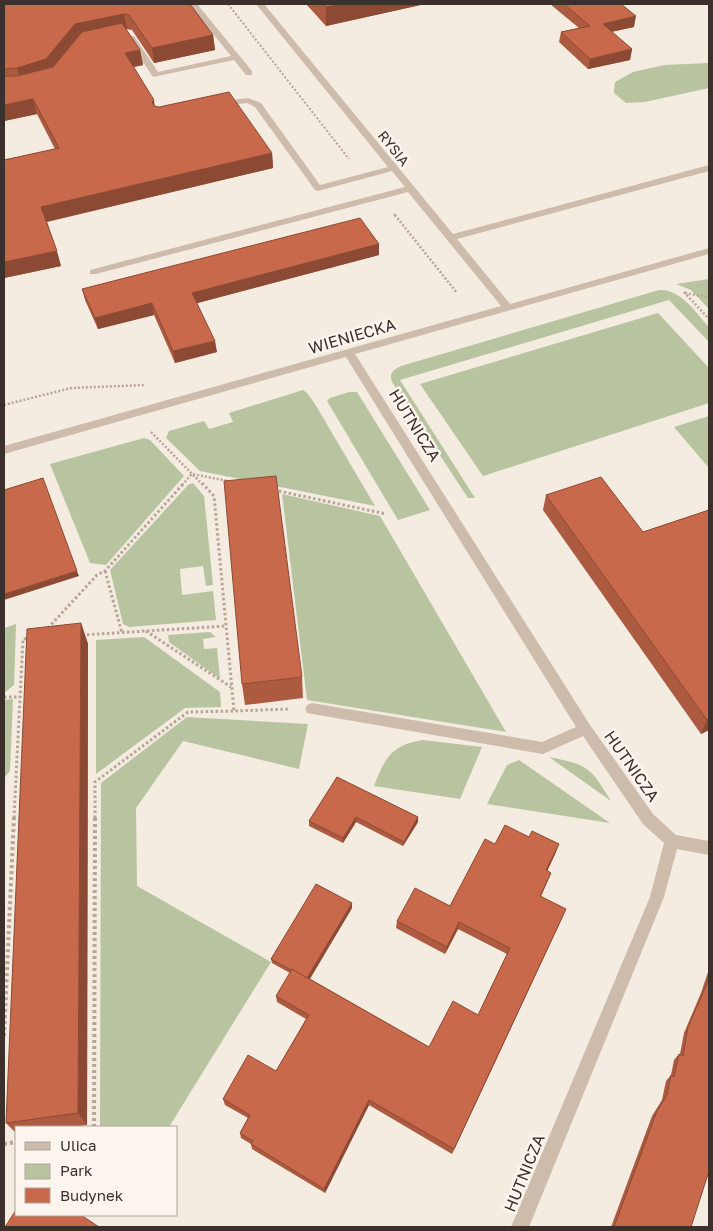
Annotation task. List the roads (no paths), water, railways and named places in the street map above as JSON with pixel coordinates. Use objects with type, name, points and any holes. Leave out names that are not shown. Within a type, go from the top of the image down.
[{"type":"street","points":[[193,4],[250,73]]},
{"type":"street","name":"RYSIA","points":[[260,4],[508,308]]},
{"type":"street","points":[[128,33],[156,75],[236,57]]},
{"type":"street","points":[[212,106],[238,100],[254,102],[318,188],[392,168]]},
{"type":"street","points":[[449,238],[709,168]]},
{"type":"street","points":[[93,272],[409,189]]},
{"type":"street","name":"WIENIECKA","points":[[4,450],[709,251]]},
{"type":"street","name":"HUTNICZA","points":[[349,353],[585,729],[648,820],[672,842],[656,897],[520,1227]]},
{"type":"street","points":[[312,709],[543,748],[585,729]]},
{"type":"street","points":[[672,842],[709,848]]}]
